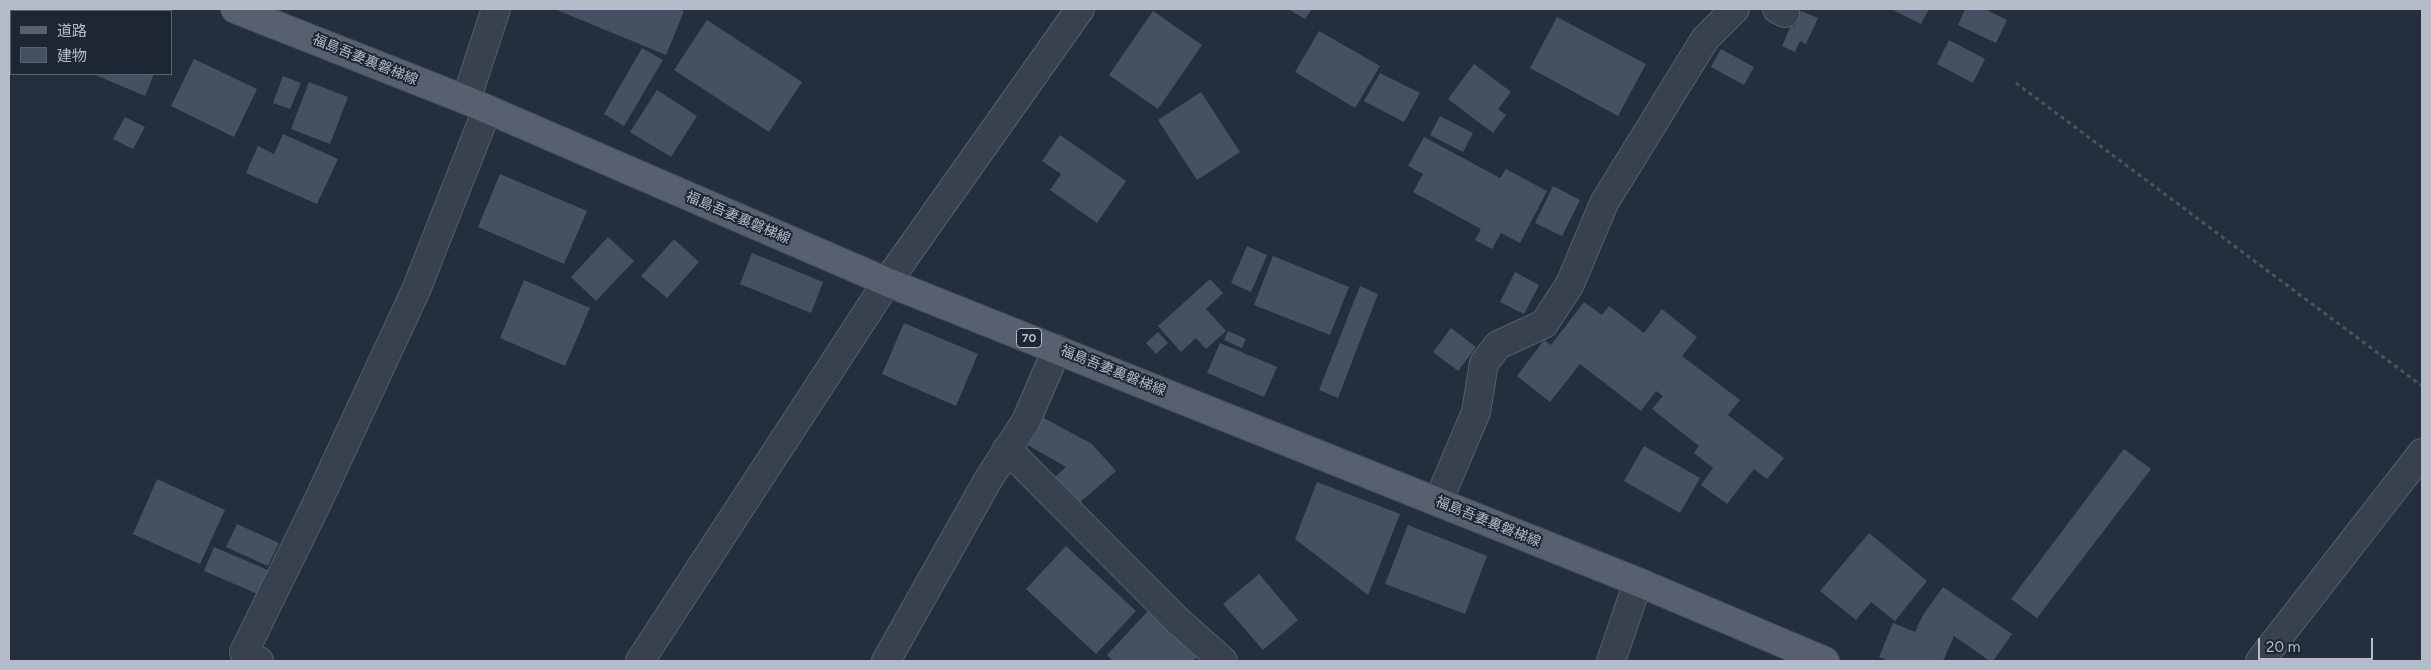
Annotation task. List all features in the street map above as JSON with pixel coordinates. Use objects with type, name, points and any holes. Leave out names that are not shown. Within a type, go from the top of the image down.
[{"type":"main road","name":"福島吾妻裏磐梯線","points":[[235,9],[476,105],[887,282],[1638,582],[1825,661]]},
{"type":"street","points":[[259,661],[244,652],[318,502],[416,290],[476,105],[496,9]]},
{"type":"street","points":[[640,661],[887,282],[1080,9]]},
{"type":"street","points":[[1438,502],[1476,412],[1484,363],[1498,345],[1544,324],[1570,284],[1609,194],[1705,39],[1735,9]]},
{"type":"street","points":[[886,661],[988,480],[1026,420],[1057,349]]},
{"type":"street","points":[[1007,450],[1177,620],[1223,661]]},
{"type":"street","points":[[2260,661],[2422,453]]},
{"type":"street","points":[[1611,661],[1638,582]]},
{"type":"path","points":[[2016,83],[2422,386]]},
{"type":"building","points":[[557,9],[679,9],[684,11],[666,55]]},
{"type":"building","points":[[1288,9],[1312,9],[1305,19]]},
{"type":"building","points":[[1891,9],[1929,9],[1921,24]]},
{"type":"building","points":[[1965,9],[1984,9],[2007,20],[1996,43],[1958,25]]},
{"type":"building","points":[[1153,11],[1202,45],[1158,109],[1109,75]]},
{"type":"building","points":[[1801,11],[1818,18],[1806,44],[1800,41],[1795,52],[1782,46],[1791,25],[1794,27]]},
{"type":"building","points":[[1557,17],[1646,64],[1618,116],[1530,68]]},
{"type":"building","points":[[707,20],[802,82],[769,132],[674,70]]},
{"type":"building","points":[[1319,31],[1380,66],[1355,108],[1295,72]]},
{"type":"building","points":[[1949,40],[1985,59],[1973,83],[1937,64]]},
{"type":"building","points":[[642,48],[663,60],[624,126],[604,114]]},
{"type":"building","points":[[1721,49],[1754,67],[1744,85],[1711,67]]},
{"type":"building","points":[[194,59],[257,89],[234,137],[171,106]]},
{"type":"building","points":[[1474,64],[1511,92],[1498,109],[1506,115],[1493,133],[1448,99]]},
{"type":"building","points":[[1380,73],[1420,93],[1404,122],[1364,101]]},
{"type":"building","points":[[95,75],[154,75],[145,96]]},
{"type":"building","points":[[283,76],[301,83],[290,109],[273,103]]},
{"type":"building","points":[[309,82],[348,97],[330,144],[291,129]]},
{"type":"building","points":[[657,90],[697,116],[671,157],[630,132]]},
{"type":"building","points":[[1201,92],[1240,152],[1197,180],[1158,120]]},
{"type":"building","points":[[1440,116],[1473,133],[1463,152],[1430,135]]},
{"type":"building","points":[[125,117],[145,127],[133,149],[113,139]]},
{"type":"building","points":[[283,134],[338,159],[317,204],[246,173],[258,146],[274,154]]},
{"type":"building","points":[[1060,135],[1126,181],[1097,223],[1050,190],[1061,174],[1042,161]]},
{"type":"building","points":[[1424,137],[1500,178],[1506,169],[1547,191],[1520,243],[1501,233],[1492,249],[1475,240],[1481,229],[1413,192],[1423,174],[1408,166]]},
{"type":"building","points":[[500,174],[587,211],[564,264],[478,227]]},
{"type":"building","points":[[1553,186],[1580,200],[1562,236],[1535,223]]},
{"type":"building","points":[[608,237],[634,261],[596,301],[571,277]]},
{"type":"building","points":[[674,239],[699,262],[667,298],[641,276]]},
{"type":"building","points":[[1247,246],[1267,255],[1251,292],[1231,283]]},
{"type":"building","points":[[752,253],[823,282],[811,313],[740,284]]},
{"type":"building","points":[[1273,256],[1349,287],[1330,335],[1254,305]]},
{"type":"building","points":[[1515,272],[1539,285],[1524,314],[1500,302]]},
{"type":"building","points":[[1210,279],[1223,293],[1206,309],[1226,331],[1206,349],[1196,338],[1181,352],[1158,326]]},
{"type":"building","points":[[524,280],[590,308],[565,366],[500,338]]},
{"type":"building","points":[[1360,286],[1378,294],[1338,398],[1319,390]]},
{"type":"building","points":[[1584,302],[1602,315],[1609,306],[1644,333],[1662,309],[1697,337],[1682,356],[1740,400],[1728,415],[1784,458],[1767,479],[1754,469],[1727,504],[1701,485],[1713,468],[1694,453],[1699,446],[1652,409],[1663,396],[1656,391],[1641,411],[1580,364],[1550,402],[1517,376],[1544,340],[1551,345]]},
{"type":"building","points":[[904,323],[978,354],[956,406],[882,374]]},
{"type":"building","points":[[1451,328],[1476,347],[1458,371],[1433,352]]},
{"type":"building","points":[[1228,331],[1246,339],[1242,348],[1224,340]]},
{"type":"building","points":[[1158,332],[1168,343],[1156,354],[1146,343]]},
{"type":"building","points":[[1220,343],[1277,367],[1264,397],[1207,373]]},
{"type":"building","points":[[1042,417],[1092,444],[1116,471],[1078,504],[1054,478],[1066,467],[1026,444]]},
{"type":"building","points":[[1644,446],[1700,478],[1680,513],[1624,481]]},
{"type":"building","points":[[2124,449],[2151,469],[2037,618],[2011,599]]},
{"type":"building","points":[[157,479],[225,510],[200,564],[133,534]]},
{"type":"building","points":[[1317,482],[1400,514],[1368,595],[1295,539]]},
{"type":"building","points":[[237,524],[279,543],[268,566],[226,547]]},
{"type":"building","points":[[1408,525],[1487,556],[1465,614],[1385,584]]},
{"type":"building","points":[[1869,533],[1927,581],[1895,621],[1871,602],[1856,620],[1820,591]]},
{"type":"building","points":[[1066,546],[1136,611],[1096,654],[1026,589]]},
{"type":"building","points":[[214,547],[270,571],[260,595],[204,571]]},
{"type":"building","points":[[1259,574],[1298,620],[1263,650],[1223,604]]},
{"type":"building","points":[[1943,587],[2012,634],[1993,661],[1990,661],[1954,636],[1943,661],[1889,661],[1879,657],[1893,623],[1915,632],[1923,615]]},
{"type":"building","points":[[1148,611],[1197,657],[1193,661],[1113,661],[1107,655]]}]
